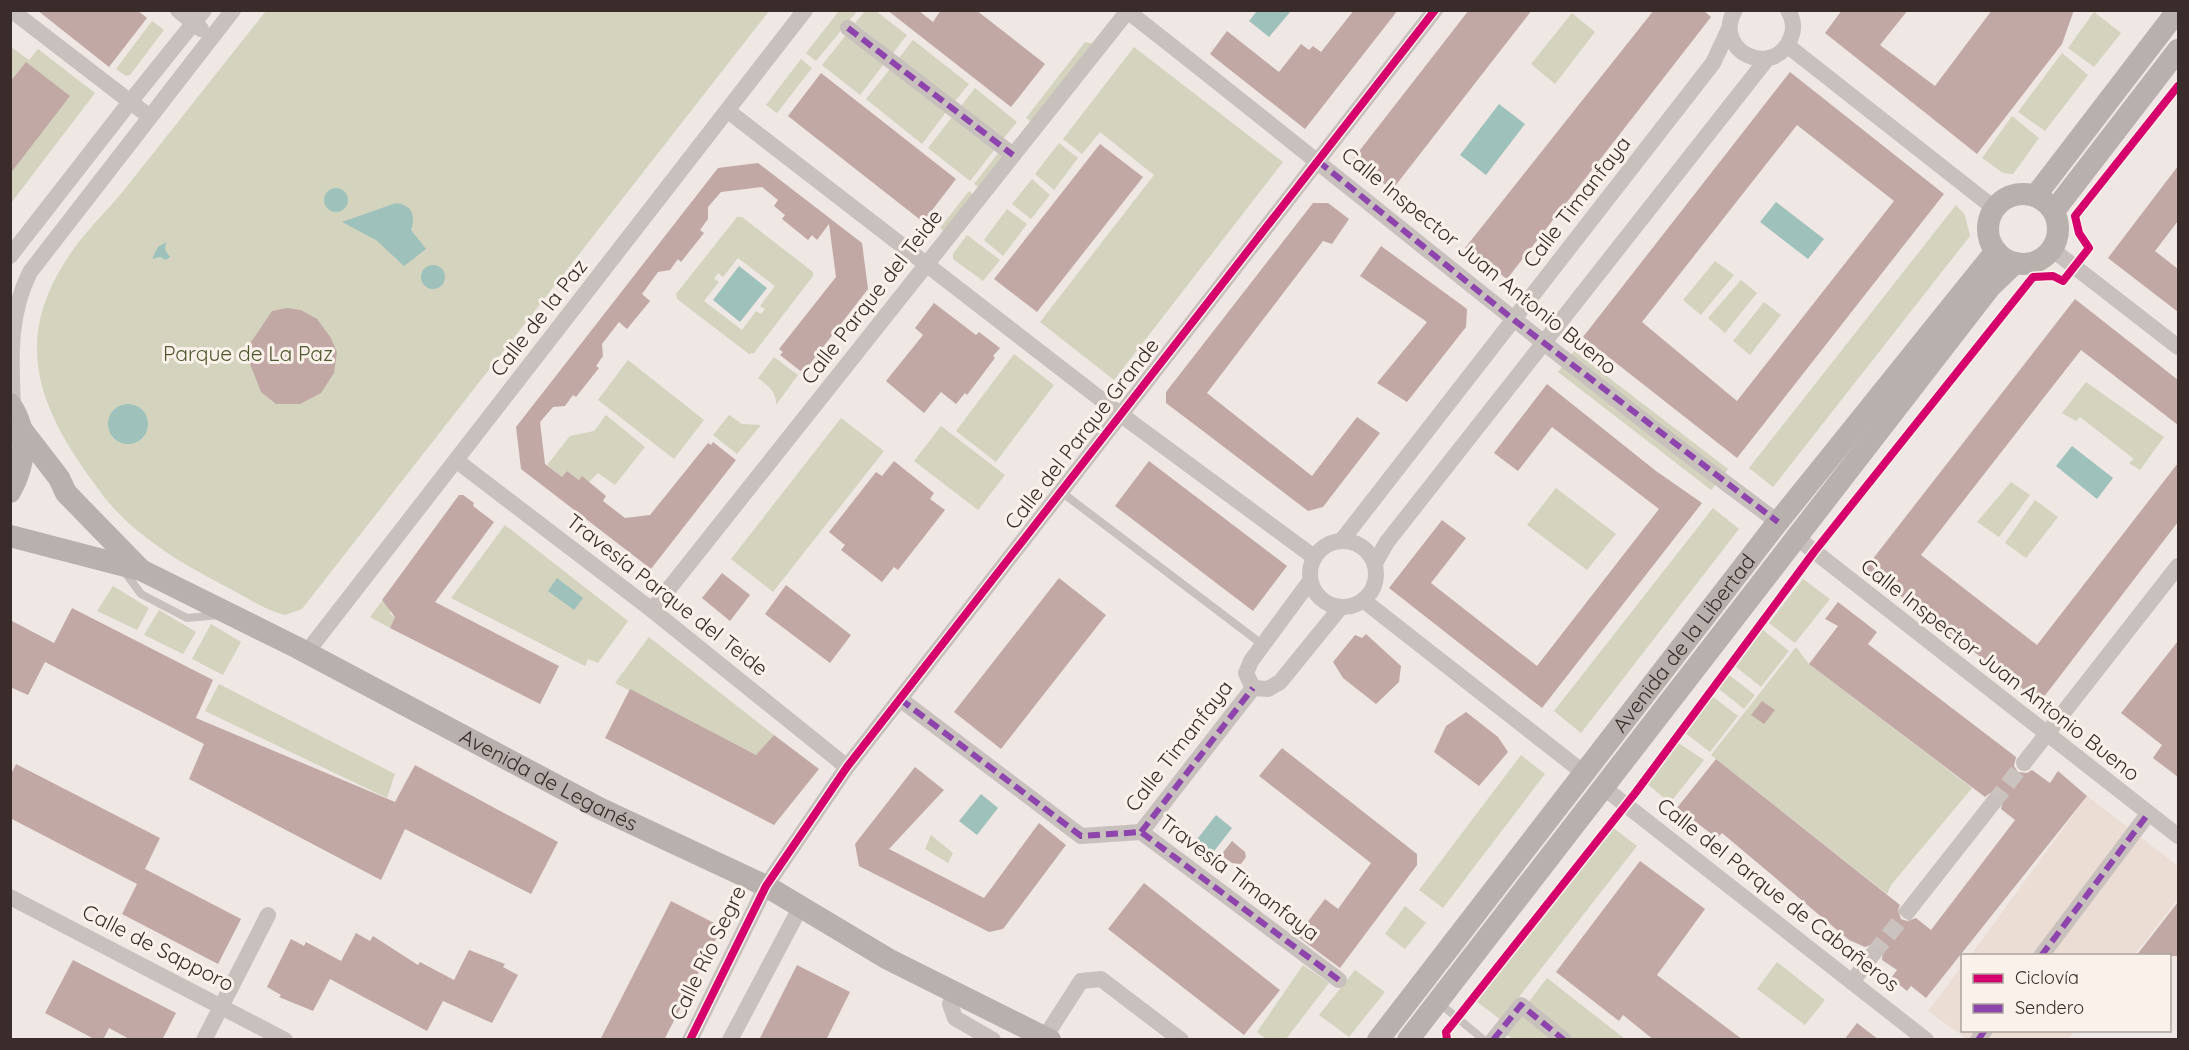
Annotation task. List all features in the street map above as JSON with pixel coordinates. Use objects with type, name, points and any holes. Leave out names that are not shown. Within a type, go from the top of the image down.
[{"type":"street","points":[[10,10],[150,117]]},
{"type":"street","points":[[178,10],[199,17],[212,38]]},
{"type":"street","points":[[10,492],[19,477],[24,454],[22,430],[11,405],[11,332],[22,289],[42,254],[233,10]]},
{"type":"street","name":"Calle de la Paz","points":[[307,652],[805,10]]},
{"type":"street","name":"Calle del Parque Grande","points":[[766,886],[847,767],[1435,10]]},
{"type":"street","name":"Calle Timanfaya","points":[[1342,540],[1713,63],[1735,10]]},
{"type":"street","points":[[1788,10],[1792,17],[1791,39]]},
{"type":"street","points":[[1729,29],[1737,49],[1746,56],[1767,59],[1779,55],[1791,39],[1805,10]]},
{"type":"street","points":[[2036,195],[2178,10]]},
{"type":"street","name":"Calle Inspector Juan Antonio Bueno","points":[[1126,11],[1318,160],[1543,343],[1778,522]]},
{"type":"street","name":"Calle Parque del Teide","points":[[652,610],[1126,11]]},
{"type":"street","points":[[12,249],[199,17]]},
{"type":"street","points":[[848,28],[1013,155]]},
{"type":"street","points":[[1791,39],[1994,208]]},
{"type":"street","points":[[2054,211],[2178,50]]},
{"type":"street","points":[[1375,563],[1387,542],[1767,59]]},
{"type":"street","points":[[728,111],[1120,414],[1314,557]]},
{"type":"street","points":[[2013,195],[2036,195],[2054,211],[2059,230],[2052,249],[2036,262],[2015,263],[1996,251],[1988,230],[1994,208],[2013,195]]},
{"type":"street","points":[[2052,249],[2178,348]]},
{"type":"street","name":"Avenida de la Libertad","points":[[1378,1040],[1778,522],[1996,251]]},
{"type":"street","name":"Avenida de la Libertad","points":[[1408,1040],[1990,287],[2015,263]]},
{"type":"street","name":"Avenida de Leganés","points":[[22,430],[59,478],[66,492],[141,570]]},
{"type":"street","name":"Travesía Parque del Teide","points":[[457,461],[652,610],[847,767]]},
{"type":"street","name":"Avenida de Leganés","points":[[10,536],[141,570],[307,652],[598,808],[766,886],[888,959],[1048,1038]]},
{"type":"street","name":"Calle Inspector Juan Antonio Bueno","points":[[1796,537],[2178,836]]},
{"type":"street","points":[[1342,540],[1362,547],[1368,552],[1375,563],[1376,572],[1372,590],[1363,600],[1341,607],[1329,604],[1317,594],[1310,581],[1310,568],[1314,557],[1322,548],[1342,540]]},
{"type":"street","points":[[2024,763],[2178,566]]},
{"type":"street","name":"Calle Timanfaya","points":[[1253,688],[1246,673],[1263,645],[1299,600],[1310,581]]},
{"type":"street","points":[[1363,600],[1584,773]]},
{"type":"street","name":"Calle Timanfaya","points":[[1253,688],[1268,690],[1280,682],[1341,607]]},
{"type":"street","name":"Calle Timanfaya","points":[[1141,832],[1253,688]]},
{"type":"street","name":"Travesía Timanfaya","points":[[900,699],[1081,836],[1141,832],[1339,980]]},
{"type":"street","name":"Calle del Parque de Cabañeros","points":[[1603,787],[1926,1040]]},
{"type":"street","points":[[1908,911],[1993,803]]},
{"type":"street","points":[[2043,954],[2148,814]]},
{"type":"street","name":"Calle Río Segre","points":[[690,1040],[766,886]]},
{"type":"street","name":"Calle de Sapporo","points":[[10,897],[222,1005],[285,1040]]},
{"type":"street","points":[[730,1040],[800,908]]},
{"type":"street","points":[[204,1040],[270,911]]},
{"type":"street","points":[[1852,982],[1873,954]]},
{"type":"street","points":[[1048,1038],[1081,981],[1101,979],[1181,1040]]},
{"type":"street","points":[[955,993],[950,1004],[955,1018],[993,1040]]},
{"type":"street","points":[[1493,1040],[1521,1005],[1564,1040]]},
{"type":"lane","points":[[1060,491],[1263,645]]},
{"type":"lane","points":[[118,564],[141,594],[187,618],[230,614]]},
{"type":"lane","points":[[1438,1002],[1484,1040]]},
{"type":"green space","name":"Parque de La Paz","points":[[266,11],[769,11],[302,609],[285,615],[259,605],[159,547],[125,520],[110,504],[75,456],[58,427],[46,398],[39,370],[37,341],[42,311],[55,280],[75,247]]},
{"type":"green space","points":[[839,11],[857,11],[816,61],[806,53]]},
{"type":"green space","points":[[865,11],[876,11],[907,35],[893,53],[855,23]]},
{"type":"green space","points":[[2094,12],[2121,33],[2094,67],[2068,48]]},
{"type":"green space","points":[[1572,13],[1595,32],[1555,84],[1531,64]]},
{"type":"green space","points":[[152,21],[164,30],[130,75],[126,76],[116,69]]},
{"type":"green space","points":[[846,35],[884,64],[860,95],[822,65]]},
{"type":"green space","points":[[913,40],[969,84],[955,101],[899,58]]},
{"type":"green space","points":[[1085,42],[1095,44],[1034,124],[1026,118]]},
{"type":"green space","points":[[10,46],[29,60],[38,49],[95,93],[11,203]]},
{"type":"green space","points":[[1134,47],[1283,162],[1114,380],[1040,322],[1154,175],[1100,132],[1082,154],[1063,139]]},
{"type":"green space","points":[[2062,53],[2088,75],[2045,131],[2018,112]]},
{"type":"green space","points":[[801,59],[812,68],[777,113],[766,105]]},
{"type":"green space","points":[[890,69],[946,112],[922,144],[866,99]]},
{"type":"green space","points":[[975,88],[1017,122],[1003,139],[961,106]]},
{"type":"green space","points":[[2012,116],[2039,138],[2013,174],[2003,173],[1982,158]]},
{"type":"green space","points":[[952,117],[995,149],[970,181],[928,148]]},
{"type":"green space","points":[[1059,143],[1078,158],[1054,190],[1035,174]]},
{"type":"green space","points":[[999,152],[1007,158],[982,190],[974,184]]},
{"type":"green space","points":[[1032,179],[1050,195],[1031,219],[1012,204]]},
{"type":"green space","points":[[969,191],[976,197],[947,234],[940,228]]},
{"type":"green space","points":[[1956,205],[1965,215],[1970,236],[1773,487],[1749,468]]},
{"type":"green space","points":[[1007,209],[1027,224],[1003,256],[984,240]]},
{"type":"green space","points":[[737,217],[742,217],[813,272],[813,276],[754,353],[749,354],[677,299],[676,294]],"holes":[[[738,258],[775,286],[760,306],[765,309],[761,314],[756,311],[742,330],[704,301],[719,282],[714,279],[718,273],[723,277]]]},
{"type":"green space","points":[[967,235],[1000,260],[983,281],[953,259],[953,254]]},
{"type":"green space","points":[[1715,261],[1734,275],[1701,315],[1683,300]]},
{"type":"green space","points":[[1741,280],[1757,293],[1725,333],[1708,318]]},
{"type":"green space","points":[[1764,302],[1781,315],[1750,355],[1733,341]]},
{"type":"green space","points":[[1574,351],[1728,469],[1711,490],[1558,372]]},
{"type":"green space","points":[[1014,354],[1054,385],[996,462],[956,431]]},
{"type":"green space","points":[[774,357],[798,375],[776,405],[773,393],[758,378]]},
{"type":"green space","points":[[628,360],[704,420],[674,459],[598,400]]},
{"type":"green space","points":[[2086,382],[2164,437],[2140,470],[2129,463],[2134,459],[2080,417],[2076,421],[2062,413]]},
{"type":"green space","points":[[606,415],[645,447],[615,485],[598,473],[589,482],[582,477],[579,480],[567,471],[562,477],[547,465],[570,436],[594,431]]},
{"type":"green space","points":[[729,415],[742,424],[761,425],[737,454],[713,435]]},
{"type":"green space","points":[[841,418],[884,451],[773,592],[731,559]]},
{"type":"green space","points":[[941,426],[1005,475],[978,510],[914,461]]},
{"type":"green space","points":[[2011,482],[2030,495],[1999,537],[1977,522]]},
{"type":"green space","points":[[1556,488],[1616,534],[1587,570],[1527,525]]},
{"type":"green space","points":[[2035,500],[2058,517],[2026,558],[2005,543]]},
{"type":"green space","points":[[1713,508],[1739,529],[1581,733],[1554,711]]},
{"type":"green space","points":[[505,525],[628,621],[598,663],[588,659],[585,666],[451,598]]},
{"type":"green space","points":[[1803,579],[1830,599],[1795,643],[1769,623]]},
{"type":"green space","points":[[113,586],[149,608],[137,630],[97,611]]},
{"type":"green space","points":[[382,601],[391,606],[390,614],[395,617],[390,628],[370,617]]},
{"type":"green space","points":[[159,610],[196,632],[183,654],[144,635]]},
{"type":"green space","points":[[211,624],[241,642],[223,675],[192,659]]},
{"type":"green space","points":[[1763,630],[1789,651],[1761,687],[1735,666]]},
{"type":"green space","points":[[649,637],[774,735],[756,755],[615,683]]},
{"type":"green space","points":[[1796,647],[1809,664],[1972,788],[1891,885],[1887,894],[1711,755]]},
{"type":"green space","points":[[1729,675],[1755,695],[1744,709],[1718,688]]},
{"type":"green space","points":[[219,684],[395,774],[387,798],[205,711]]},
{"type":"green space","points":[[1712,696],[1738,716],[1710,752],[1684,732]]},
{"type":"green space","points":[[1677,742],[1704,760],[1670,803],[1645,782]]},
{"type":"green space","points":[[1521,755],[1545,774],[1443,908],[1419,890]]},
{"type":"green space","points":[[1611,826],[1637,846],[1501,1020],[1476,1001]]},
{"type":"green space","points":[[931,835],[953,853],[948,863],[925,849]]},
{"type":"green space","points":[[1405,906],[1426,923],[1405,949],[1385,934]]},
{"type":"green space","points":[[1777,962],[1825,1000],[1805,1025],[1757,989]]},
{"type":"green space","points":[[1303,965],[1329,983],[1286,1039],[1266,1039],[1257,1032]]},
{"type":"green space","points":[[1355,970],[1385,992],[1349,1037],[1319,1015]]},
{"type":"green space","points":[[1547,978],[1625,1039],[1571,1039],[1528,1003]]},
{"type":"green space","points":[[1520,1013],[1564,1039],[1513,1039],[1505,1034]]},
{"type":"shaded area","points":[[2087,796],[2178,866],[2178,899],[2135,954],[1971,954]]},
{"type":"shaded area","points":[[1961,967],[1961,1032],[2074,1032],[2068,1039],[1967,1039],[1928,1011]]},
{"type":"water","points":[[1257,11],[1291,11],[1269,37],[1249,21]]},
{"type":"water","points":[[1499,104],[1525,124],[1486,175],[1460,155]]},
{"type":"water","points":[[336,188],[344,192],[348,200],[344,208],[336,212],[328,208],[324,200],[328,192]]},
{"type":"water","points":[[1776,202],[1824,239],[1808,259],[1760,222]]},
{"type":"water","points":[[396,203],[409,208],[413,215],[411,230],[426,249],[404,266],[376,240],[342,222]]},
{"type":"water","points":[[166,242],[165,250],[170,257],[166,260],[160,257],[152,259],[158,247]]},
{"type":"water","points":[[433,265],[441,269],[445,277],[441,285],[433,289],[425,285],[421,277],[425,269]]},
{"type":"water","points":[[739,266],[767,288],[740,322],[713,300]]},
{"type":"water","points":[[128,404],[142,410],[148,424],[142,438],[128,444],[114,438],[108,424],[114,410]]},
{"type":"water","points":[[2072,446],[2113,478],[2097,499],[2056,466]]},
{"type":"water","points":[[557,578],[583,598],[574,610],[548,591]]},
{"type":"water","points":[[981,794],[998,808],[977,835],[959,821]]},
{"type":"water","points":[[1216,815],[1232,828],[1208,859],[1191,847]]},
{"type":"building","points":[[37,10],[137,10],[147,18],[109,67]]},
{"type":"building","points":[[887,10],[918,10],[933,22],[941,10],[976,10],[1045,64],[1011,107]]},
{"type":"building","points":[[1354,10],[1398,10],[1305,129],[1210,54],[1227,31],[1279,72],[1301,44],[1309,50],[1313,46],[1321,52]]},
{"type":"building","points":[[1469,10],[1532,10],[1392,190],[1353,159]]},
{"type":"building","points":[[1654,10],[1703,10],[1711,17],[1507,279],[1465,248]]},
{"type":"building","points":[[1842,10],[1908,10],[1880,45],[1935,86],[1992,10],[2074,10],[2062,44],[1977,154],[1825,33]]},
{"type":"building","points":[[26,62],[70,96],[10,174],[10,82]]},
{"type":"building","points":[[1790,72],[1944,194],[1737,458],[1583,337]],"holes":[[[1797,125],[1894,201],[1737,401],[1642,322]]]},
{"type":"building","points":[[821,73],[956,179],[923,222],[788,116]]},
{"type":"building","points":[[1100,144],[1143,177],[1037,312],[994,279]]},
{"type":"building","points":[[758,163],[862,243],[868,289],[803,373],[780,355],[783,352],[779,349],[836,277],[829,224],[817,240],[812,235],[808,240],[782,219],[785,215],[774,206],[778,200],[762,187],[721,192],[708,207],[708,219],[700,230],[704,233],[681,262],[678,259],[670,270],[658,272],[642,294],[650,301],[627,329],[619,322],[602,344],[603,356],[596,366],[599,368],[576,397],[573,395],[565,406],[553,407],[540,422],[545,464],[562,477],[567,471],[579,480],[582,476],[606,496],[603,501],[625,518],[650,515],[708,443],[711,445],[713,442],[736,460],[651,569],[521,469],[516,427],[718,168]]},
{"type":"building","points":[[2178,166],[2178,221],[2155,251],[2178,269],[2178,312],[2108,258]]},
{"type":"building","points":[[1313,203],[1328,203],[1349,219],[1332,244],[1323,241],[1207,393],[1312,476],[1357,417],[1380,433],[1323,507],[1308,511],[1166,403],[1166,392]]},
{"type":"building","points":[[1381,246],[1467,309],[1466,327],[1407,402],[1377,383],[1427,322],[1360,276]]},
{"type":"building","points":[[2075,299],[2178,380],[2178,425],[2081,350],[1921,555],[2037,645],[2178,463],[2178,522],[2040,702],[1865,569]]},
{"type":"building","points":[[934,303],[976,335],[979,332],[1000,348],[967,395],[965,393],[956,404],[941,392],[924,413],[886,381],[923,335],[915,328]]},
{"type":"building","points":[[287,308],[301,310],[317,319],[331,338],[337,352],[334,373],[321,393],[300,404],[276,404],[261,392],[245,351],[272,311]]},
{"type":"building","points":[[1547,384],[1656,471],[1702,503],[1542,708],[1389,588],[1442,520],[1466,538],[1431,583],[1537,666],[1659,509],[1552,427],[1518,471],[1494,453]]},
{"type":"building","points":[[894,461],[934,493],[930,499],[945,510],[898,570],[894,567],[882,582],[841,550],[845,545],[829,532],[876,472],[882,476]]},
{"type":"building","points":[[1149,461],[1287,566],[1253,611],[1115,506]]},
{"type":"building","points":[[459,495],[463,495],[474,503],[473,506],[494,522],[435,602],[559,666],[540,704],[390,628],[395,617],[382,600]]},
{"type":"building","points":[[722,573],[750,595],[730,621],[702,598]]},
{"type":"building","points":[[1059,578],[1106,615],[1001,749],[954,712]]},
{"type":"building","points":[[786,585],[851,635],[830,663],[765,614]]},
{"type":"building","points":[[1838,602],[1877,632],[1868,644],[2016,757],[2014,766],[2018,772],[2027,773],[2032,770],[2050,783],[2058,771],[2087,796],[1926,998],[1911,986],[1907,991],[1891,978],[1897,970],[1882,960],[1883,950],[1880,946],[1874,944],[1865,947],[1849,940],[1722,833],[1717,838],[1677,808],[1716,759],[1900,905],[1898,910],[1901,919],[1907,921],[1916,918],[1931,930],[2015,820],[2001,809],[2003,800],[1999,794],[1990,793],[1985,797],[1809,664],[1838,626],[1825,619]]},
{"type":"building","points":[[72,608],[213,680],[196,718],[395,802],[415,765],[558,842],[531,894],[405,829],[381,880],[189,779],[204,744],[45,662],[28,695],[10,687],[10,620],[54,643]]},
{"type":"building","points":[[1366,634],[1401,666],[1399,682],[1376,704],[1343,678],[1333,662],[1355,635],[1362,638]]},
{"type":"building","points":[[2178,641],[2178,777],[2153,758],[2162,745],[2121,713]]},
{"type":"building","points":[[630,689],[756,755],[774,735],[819,769],[774,825],[605,738]]},
{"type":"building","points":[[1762,701],[1775,710],[1764,724],[1751,715]]},
{"type":"building","points":[[1466,712],[1498,737],[1508,752],[1479,786],[1434,752],[1446,726]]},
{"type":"building","points":[[1282,748],[1417,854],[1417,865],[1340,968],[1297,936],[1325,899],[1338,909],[1371,863],[1259,776]]},
{"type":"building","points":[[16,764],[160,838],[145,869],[241,919],[218,964],[122,914],[137,884],[10,818],[10,776]]},
{"type":"building","points":[[915,767],[944,790],[889,849],[984,898],[1039,823],[1066,845],[1003,929],[989,932],[859,866],[855,844]]},
{"type":"building","points":[[1232,841],[1245,852],[1246,857],[1241,864],[1232,863],[1221,855]]},
{"type":"building","points":[[1640,861],[1705,909],[1657,975],[1743,1040],[1654,1040],[1623,1015],[1619,1021],[1556,972]]},
{"type":"building","points":[[1144,883],[1280,990],[1244,1035],[1108,929]]},
{"type":"building","points":[[671,901],[722,927],[664,1040],[600,1040]]},
{"type":"building","points":[[2178,902],[2178,956],[2138,954]]},
{"type":"building","points":[[356,933],[370,941],[373,936],[418,965],[420,962],[454,980],[469,950],[505,964],[503,967],[518,975],[492,1023],[443,1001],[427,1031],[330,979],[313,1011],[279,997],[281,995],[267,987],[291,939],[304,946],[306,942],[341,961]]},
{"type":"building","points":[[73,960],[176,1013],[162,1040],[131,1040],[109,1028],[103,1040],[96,1040],[45,1013]]},
{"type":"building","points":[[797,965],[850,992],[826,1040],[759,1040]]},
{"type":"building","points":[[1857,1023],[1879,1040],[1844,1040]]},
{"type":"tunnel","points":[[1993,803],[2024,763]]},
{"type":"tunnel","points":[[1873,954],[1908,911]]},
{"type":"marked path","points":[[848,28],[1013,155]]},
{"type":"marked path","points":[[1318,161],[1514,320],[1778,522]]},
{"type":"marked path","points":[[1141,832],[1253,688]]},
{"type":"marked path","points":[[900,699],[1081,836],[1141,832],[1339,980]]},
{"type":"marked path","points":[[2043,954],[2148,814]]},
{"type":"marked path","points":[[1493,1040],[1521,1005],[1564,1040]]},
{"type":"marked path","points":[[1978,1040],[1984,1032]]},
{"type":"cycle path","points":[[690,1040],[766,886],[847,767],[1435,10]]},
{"type":"cycle path","points":[[1447,1040],[1446,1032],[1636,792],[1814,552],[2033,277],[2053,276],[2063,281],[2089,248],[2079,233],[2075,216],[2178,86]]}]
